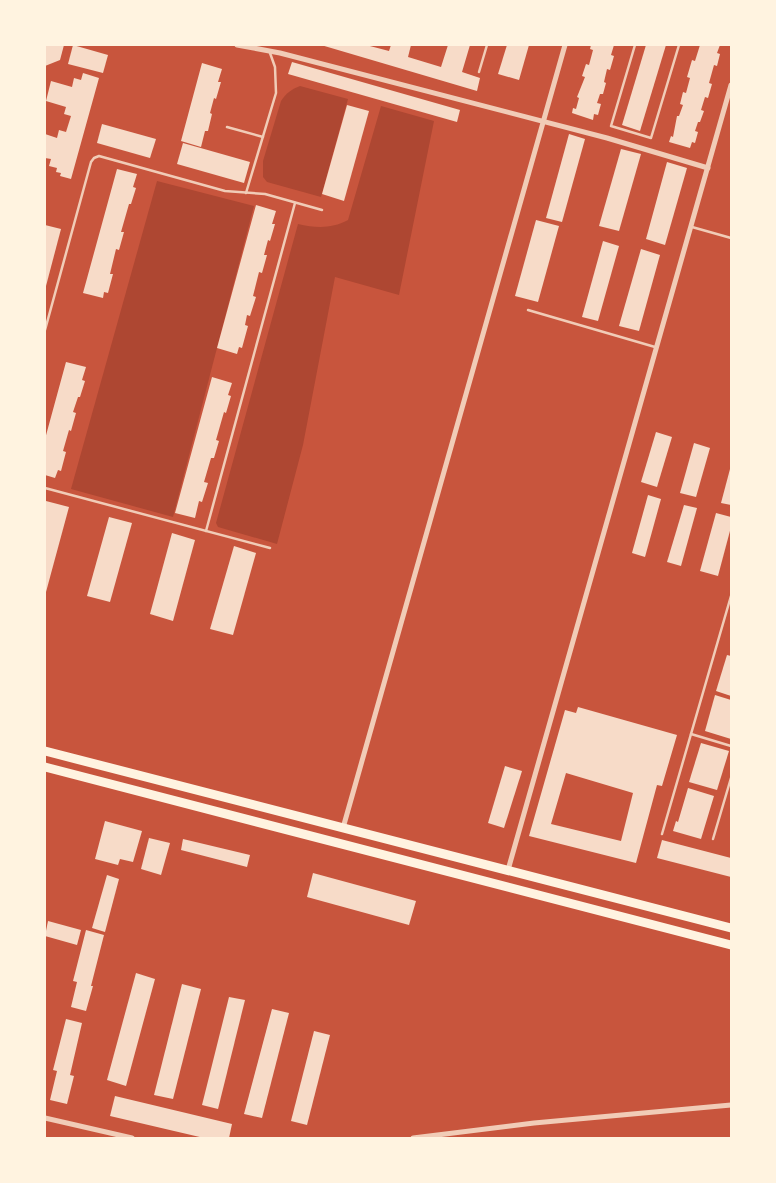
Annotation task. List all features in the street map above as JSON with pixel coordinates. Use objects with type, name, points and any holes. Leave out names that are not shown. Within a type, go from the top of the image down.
[{"type":"main road","points":[[45,751],[731,928]]},
{"type":"main road","points":[[45,767],[731,945]]},
{"type":"street","points":[[237,45],[270,51],[543,121],[708,168]]},
{"type":"street","points":[[343,828],[565,45]]},
{"type":"street","points":[[508,870],[731,85]]},
{"type":"street","points":[[413,1138],[534,1123],[731,1106]]},
{"type":"street","points":[[45,1118],[132,1138]]},
{"type":"lane","points":[[479,72],[487,45]]},
{"type":"lane","points":[[635,45],[611,126],[651,138],[679,45]]},
{"type":"lane","points":[[246,193],[276,93],[275,67],[270,51]]},
{"type":"lane","points":[[227,127],[263,137]]},
{"type":"lane","points":[[45,330],[91,162],[94,158],[99,156],[225,191],[265,194],[322,210]]},
{"type":"lane","points":[[206,531],[295,203]]},
{"type":"lane","points":[[691,226],[731,238]]},
{"type":"lane","points":[[528,310],[657,347]]},
{"type":"lane","points":[[45,488],[270,548]]},
{"type":"lane","points":[[662,834],[731,596]]},
{"type":"lane","points":[[691,734],[731,746]]},
{"type":"lane","points":[[713,839],[731,778]]},
{"type":"shaded area","points":[[300,86],[348,99],[321,197],[267,182],[263,177],[263,161],[281,101],[294,88]]},
{"type":"shaded area","points":[[381,106],[434,121],[399,295],[335,277],[303,445],[277,544],[218,527],[216,523],[298,224],[323,227],[336,225],[348,220]]},
{"type":"shaded area","points":[[157,181],[254,206],[173,517],[71,489]]},
{"type":"building","points":[[45,45],[64,45],[60,60],[45,66]]},
{"type":"building","points":[[73,45],[108,55],[103,73],[68,64]]},
{"type":"building","points":[[321,45],[366,45],[389,51],[391,45],[411,45],[408,57],[441,67],[448,45],[470,45],[462,72],[480,78],[477,91]]},
{"type":"building","points":[[507,45],[529,45],[519,80],[498,74]]},
{"type":"building","points":[[591,45],[614,45],[611,55],[614,56],[610,70],[607,69],[603,94],[600,94],[597,103],[601,104],[598,115],[594,114],[593,120],[572,113],[573,108],[576,109],[579,98],[577,97],[585,77],[582,76],[586,64],[589,65],[593,50],[590,49]]},
{"type":"building","points":[[646,45],[666,45],[640,131],[622,125]]},
{"type":"building","points":[[700,45],[720,45],[717,53],[720,54],[717,66],[714,65],[709,83],[712,84],[708,98],[705,97],[701,110],[704,111],[695,131],[698,132],[695,143],[692,142],[690,148],[669,142],[671,136],[673,137],[677,116],[679,116],[683,105],[680,104],[683,92],[686,93],[690,78],[687,77],[692,60],[695,61]]},
{"type":"building","points":[[292,62],[460,110],[457,122],[288,74]]},
{"type":"building","points":[[202,63],[222,69],[218,82],[221,82],[210,113],[212,114],[208,131],[205,131],[201,147],[181,141]]},
{"type":"building","points":[[83,73],[99,78],[71,179],[60,176],[61,173],[56,172],[57,168],[49,166],[51,159],[45,158],[45,134],[57,138],[59,130],[66,132],[71,116],[64,114],[66,107],[46,101],[51,81],[72,87],[74,78],[81,80]]},
{"type":"building","points":[[347,105],[369,111],[344,201],[322,194]]},
{"type":"building","points":[[102,124],[156,139],[150,158],[97,143]]},
{"type":"building","points":[[569,134],[585,139],[562,222],[546,218]]},
{"type":"building","points":[[183,143],[250,162],[244,183],[177,164]]},
{"type":"building","points":[[621,149],[641,154],[619,231],[599,226]]},
{"type":"building","points":[[667,162],[687,168],[665,245],[646,239]]},
{"type":"building","points":[[117,169],[137,174],[133,187],[136,188],[121,232],[124,232],[119,250],[116,249],[110,274],[113,274],[108,293],[104,292],[103,298],[83,293]]},
{"type":"building","points":[[256,205],[276,211],[272,224],[275,224],[264,255],[267,255],[262,273],[259,272],[253,296],[256,297],[250,316],[247,315],[245,325],[248,326],[242,348],[239,347],[237,354],[217,348]]},
{"type":"building","points":[[536,220],[559,226],[538,302],[515,296]]},
{"type":"building","points":[[45,225],[61,229],[46,286],[45,286]]},
{"type":"building","points":[[603,241],[619,246],[598,321],[582,317]]},
{"type":"building","points":[[641,249],[660,255],[639,331],[619,326]]},
{"type":"building","points":[[66,362],[86,367],[82,380],[85,381],[73,412],[76,413],[63,451],[66,452],[61,471],[58,470],[55,478],[45,475],[45,439]]},
{"type":"building","points":[[212,377],[232,383],[228,395],[231,396],[216,440],[219,441],[214,458],[211,458],[204,482],[208,483],[202,502],[199,501],[195,518],[175,513]]},
{"type":"building","points":[[656,432],[672,437],[657,487],[641,482]]},
{"type":"building","points":[[694,443],[710,448],[696,497],[680,493]]},
{"type":"building","points":[[731,469],[731,505],[721,503]]},
{"type":"building","points":[[648,495],[661,499],[645,557],[632,553]]},
{"type":"building","points":[[46,501],[69,507],[46,592],[45,506]]},
{"type":"building","points":[[684,505],[697,508],[681,566],[667,562]]},
{"type":"building","points":[[716,513],[731,517],[731,527],[718,576],[700,571]]},
{"type":"building","points":[[109,517],[132,523],[110,602],[87,596]]},
{"type":"building","points":[[172,533],[195,540],[173,621],[150,614]]},
{"type":"building","points":[[234,546],[256,553],[233,635],[210,629]]},
{"type":"building","points":[[727,655],[731,656],[731,696],[716,691]]},
{"type":"building","points":[[715,695],[731,700],[731,739],[705,731]]},
{"type":"building","points":[[578,707],[677,735],[662,786],[657,785],[636,863],[529,836],[565,710],[576,713]],"holes":[[[566,773],[633,793],[621,841],[551,824]]]},
{"type":"building","points":[[701,743],[729,751],[717,790],[689,782]]},
{"type":"building","points":[[505,766],[522,771],[504,828],[488,823]]},
{"type":"building","points":[[688,788],[714,796],[701,839],[673,831],[676,821],[678,822]]},
{"type":"building","points":[[105,821],[142,831],[133,862],[120,859],[118,865],[95,859]]},
{"type":"building","points":[[149,838],[170,843],[161,875],[141,869]]},
{"type":"building","points":[[183,839],[250,855],[247,867],[181,850]]},
{"type":"building","points":[[662,840],[731,858],[731,877],[657,858]]},
{"type":"building","points":[[313,873],[416,901],[409,925],[307,897]]},
{"type":"building","points":[[107,875],[119,879],[105,932],[92,928]]},
{"type":"building","points":[[48,921],[81,930],[77,945],[45,936]]},
{"type":"building","points":[[86,930],[104,935],[86,1011],[71,1007],[77,982],[73,981]]},
{"type":"building","points":[[136,973],[155,979],[126,1086],[107,1080]]},
{"type":"building","points":[[182,984],[201,989],[173,1099],[154,1095]]},
{"type":"building","points":[[229,997],[245,1000],[218,1109],[202,1105]]},
{"type":"building","points":[[272,1009],[289,1013],[262,1118],[244,1114]]},
{"type":"building","points":[[66,1019],[82,1023],[70,1075],[74,1076],[67,1104],[50,1100],[57,1071],[53,1070]]},
{"type":"building","points":[[314,1031],[330,1035],[307,1125],[291,1121]]},
{"type":"building","points":[[115,1096],[232,1124],[229,1138],[204,1138],[110,1116]]}]
